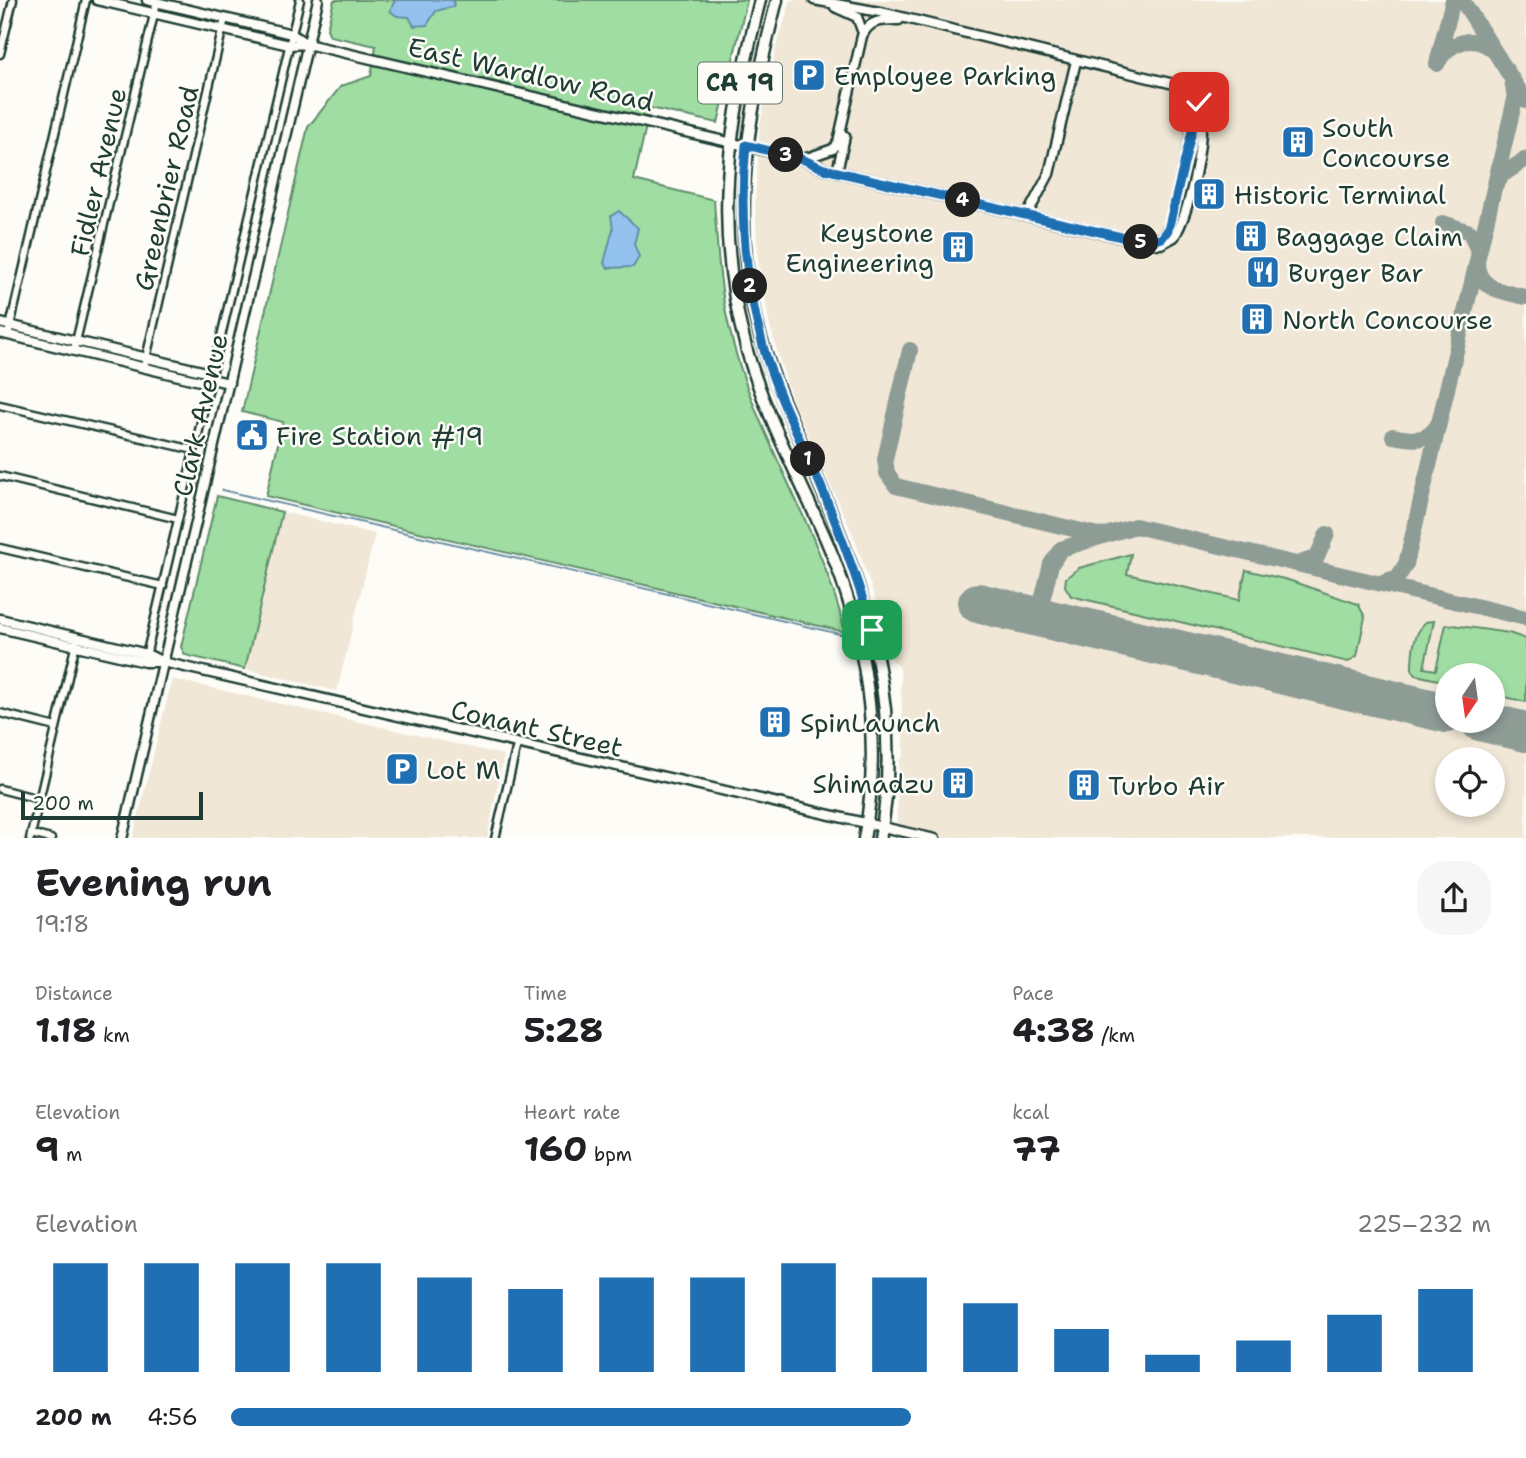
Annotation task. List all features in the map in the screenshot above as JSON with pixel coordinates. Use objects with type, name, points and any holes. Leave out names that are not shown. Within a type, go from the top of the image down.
[{"type":"main road","name":"CA 19","points":[[760,0],[729,141],[729,253],[747,351],[772,420],[828,545],[858,645],[872,752],[864,838]]},
{"type":"main road","name":"CA 19","points":[[777,0],[757,79],[746,145],[743,214],[745,252],[763,346],[787,413],[856,574],[875,642],[884,692],[888,746],[881,833]]},
{"type":"main road","points":[[858,645],[875,642]]},
{"type":"street","points":[[0,54],[13,0]]},
{"type":"street","points":[[86,0],[10,325],[4,334],[146,357],[206,372],[211,379]]},
{"type":"street","name":"East Wardlow Road","points":[[97,0],[289,45],[307,44],[729,141],[802,159],[838,172],[1148,243],[1168,242],[1177,232],[1198,148],[1199,102],[1186,87],[1076,61]]},
{"type":"street","name":"East Wardlow Road","points":[[147,0],[292,34],[307,44]]},
{"type":"street","name":"Clark Avenue","points":[[146,658],[300,0]]},
{"type":"street","name":"Clark Avenue","points":[[122,838],[318,0]]},
{"type":"street","points":[[814,0],[843,4],[1076,61],[1049,174],[1027,215]]},
{"type":"street","name":"Fidler Avenue","points":[[76,346],[157,2]]},
{"type":"street","points":[[802,159],[834,149],[844,119],[863,33],[857,17],[826,2]]},
{"type":"street","name":"Greenbrier Road","points":[[144,367],[225,19]]},
{"type":"street","points":[[863,33],[876,21],[905,20]]},
{"type":"street","points":[[838,172],[846,133],[844,119]]},
{"type":"street","points":[[0,323],[144,367],[204,382],[211,379],[229,383]]},
{"type":"street","points":[[0,405],[194,450]]},
{"type":"street","points":[[0,476],[178,519]]},
{"type":"street","points":[[0,548],[163,586]]},
{"type":"street","name":"Conant Street","points":[[0,619],[76,642]]},
{"type":"street","name":"Conant Street","points":[[0,628],[76,642],[867,824],[881,833],[902,832],[935,838]]},
{"type":"street","points":[[51,838],[31,836],[76,642]]},
{"type":"street","points":[[0,713],[56,727]]},
{"type":"street","points":[[495,838],[517,745]]},
{"type":"street","points":[[0,789],[39,799]]},
{"type":"shaded area","points":[[791,0],[1526,0],[1526,838],[896,838],[899,761],[904,755],[900,669],[889,655],[878,607],[854,537],[794,404],[769,322],[758,258],[755,202],[760,125],[776,48]]},
{"type":"shaded area","points":[[282,512],[375,534],[337,691],[245,669]]},
{"type":"shaded area","name":"Lot M","points":[[172,679],[504,755],[487,838],[133,838]]},
{"type":"green space","points":[[334,0],[747,0],[718,123],[650,108],[634,180],[714,200],[723,296],[740,366],[754,405],[820,554],[845,632],[266,496],[283,422],[242,412],[308,127],[341,86],[371,76],[376,46],[330,36],[327,29]]},
{"type":"green space","points":[[217,496],[282,512],[245,669],[185,655],[181,647]]},
{"type":"green space","points":[[1131,554],[1127,574],[1239,600],[1246,570],[1288,580],[1358,604],[1365,617],[1357,656],[1348,662],[1071,596],[1065,586],[1066,578],[1079,568]]},
{"type":"green space","points":[[1434,621],[1424,668],[1435,670],[1435,679],[1416,675],[1412,670],[1416,638],[1425,622]]},
{"type":"green space","points":[[1446,624],[1509,633],[1526,639],[1526,702],[1505,697],[1505,663],[1438,663]]},
{"type":"water","points":[[395,0],[453,0],[454,6],[436,11],[427,25],[414,26],[409,17],[397,16],[390,11]]},
{"type":"water","points":[[619,211],[638,228],[634,244],[639,257],[633,267],[608,268],[604,263],[613,229],[611,216]]},
{"type":"waterway","points":[[222,490],[844,635]]},
{"type":"taxiway","points":[[1438,59],[1453,0]]},
{"type":"taxiway","points":[[1462,0],[1526,101]]},
{"type":"taxiway","points":[[1437,64],[1448,50],[1462,42],[1478,42],[1494,51]]},
{"type":"taxiway","points":[[1380,583],[1398,577],[1406,564],[1515,99],[1512,79]]},
{"type":"taxiway","points":[[1496,184],[1502,175],[1526,159]]},
{"type":"taxiway","points":[[1443,223],[1470,232],[1478,251]]},
{"type":"taxiway","points":[[1477,262],[1478,271],[1487,284],[1501,291],[1526,297]]},
{"type":"taxiway","points":[[910,350],[885,459],[887,473],[896,486],[1098,535]]},
{"type":"taxiway","points":[[1393,436],[1414,439],[1426,437],[1439,422]]},
{"type":"taxiway","points":[[1038,617],[1051,564],[1061,549],[1135,526],[1526,618]]},
{"type":"taxiway","points":[[1298,564],[1317,557],[1327,534]]},
{"type":"runway","points":[[978,603],[1435,710]]},
{"type":"runway","points":[[1505,727],[1526,732]]},
{"type":"place","name":"Employee Parking","points":[[809,75]]},
{"type":"place","name":"South Concourse","points":[[1298,142]]},
{"type":"place","name":"Historic Terminal","points":[[1209,194]]},
{"type":"place","name":"Baggage Claim","points":[[1251,236]]},
{"type":"place","name":"Keystone Engineering","points":[[958,247]]},
{"type":"place","name":"Burger Bar","points":[[1263,272]]},
{"type":"place","name":"North Concourse","points":[[1257,319]]},
{"type":"place","name":"Fire Station #19","points":[[252,435]]},
{"type":"place","name":"SpinLaunch","points":[[775,722]]},
{"type":"place","name":"Lot M","points":[[402,769]]},
{"type":"place","name":"Shimadzu","points":[[958,783]]},
{"type":"place","name":"Turbo Air","points":[[1084,785]]},
{"type":"route","points":[[872,630],[856,574],[787,413],[763,346],[752,302],[745,252],[743,214],[746,145],[802,159],[824,169],[1148,243],[1162,238],[1168,230],[1199,102]]}]
